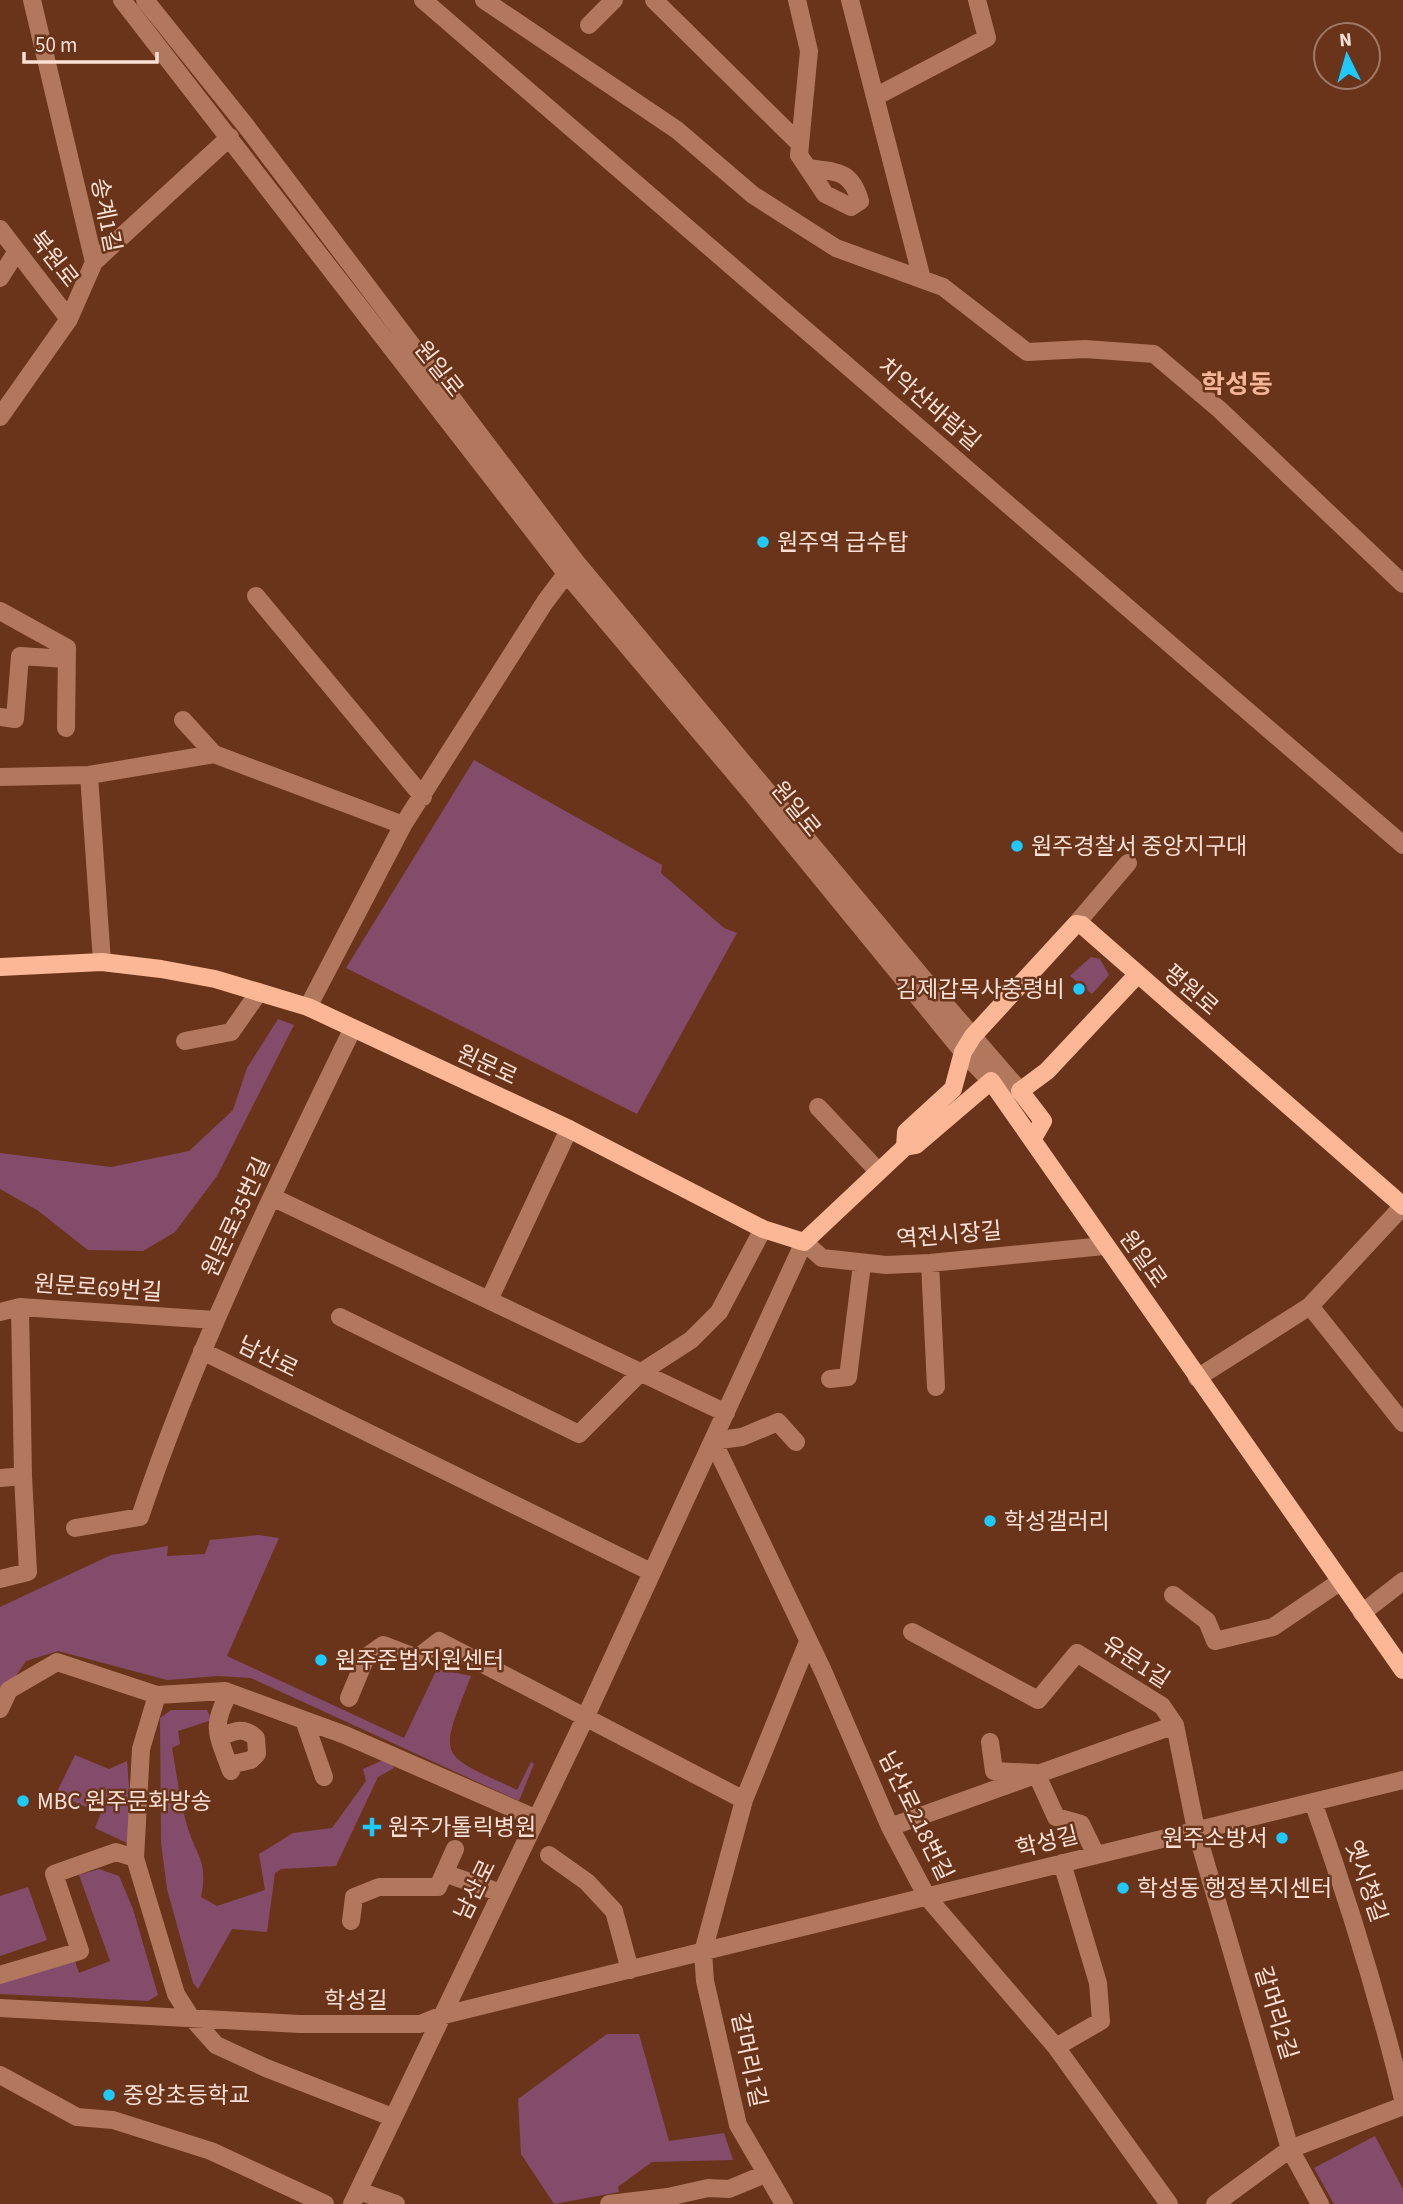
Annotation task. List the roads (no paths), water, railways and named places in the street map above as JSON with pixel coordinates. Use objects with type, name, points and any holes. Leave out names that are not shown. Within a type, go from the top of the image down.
[{"type":"main road","points":[[905,1147],[906,1132],[953,1088],[963,1052],[973,1036],[1076,924]]},
{"type":"main road","name":"평원로","points":[[1076,924],[1082,925],[1403,1206]]},
{"type":"main road","name":"원문로","points":[[0,967],[102,962],[215,979],[308,1007],[352,1030],[569,1129],[763,1229],[803,1242]]},
{"type":"main road","points":[[1032,1140],[1043,1121],[1020,1091],[1047,1071],[1137,975]]},
{"type":"main road","points":[[803,1242],[905,1147],[916,1145],[991,1081]]},
{"type":"main road","name":"원일로","points":[[991,1081],[1403,1670]]},
{"type":"street","name":"송계1길","points":[[0,417],[69,319],[94,262],[32,0]]},
{"type":"street","name":"원일로","points":[[122,0],[754,795],[963,1052],[991,1081]]},
{"type":"street","name":"원일로","points":[[145,0],[246,126],[571,567],[1020,1091]]},
{"type":"street","name":"치악산바람길","points":[[422,0],[1403,845]]},
{"type":"street","points":[[484,0],[677,130],[753,195],[836,248],[943,287],[1027,352],[1085,349],[1154,354],[1220,410],[1403,584]]},
{"type":"street","points":[[589,24],[614,0]]},
{"type":"street","points":[[654,0],[800,144]]},
{"type":"street","points":[[797,0],[809,51],[799,155],[808,168]]},
{"type":"street","points":[[850,0],[922,279]]},
{"type":"street","points":[[875,97],[987,38],[977,0]]},
{"type":"street","points":[[94,262],[230,137]]},
{"type":"street","name":"북원로","points":[[0,229],[69,319]]},
{"type":"street","points":[[0,278],[18,251]]},
{"type":"street","points":[[308,1007],[403,825],[571,567]]},
{"type":"street","points":[[256,596],[423,797]]},
{"type":"street","points":[[0,611],[67,648],[66,728]]},
{"type":"street","points":[[0,717],[15,719],[20,656],[67,659]]},
{"type":"street","points":[[183,720],[214,754],[403,825]]},
{"type":"street","points":[[0,777],[89,775],[214,754]]},
{"type":"street","points":[[89,775],[102,962]]},
{"type":"street","points":[[1076,924],[1128,863]]},
{"type":"street","points":[[185,1041],[231,1032],[259,992]]},
{"type":"street","name":"원문로35번길","points":[[75,1528],[140,1517],[170,1426],[215,1320],[352,1030]]},
{"type":"street","points":[[991,1081],[1020,1091]]},
{"type":"street","points":[[818,1107],[878,1171]]},
{"type":"street","points":[[489,1300],[569,1129]]},
{"type":"street","points":[[272,1197],[726,1413]]},
{"type":"street","points":[[1197,1378],[1310,1306],[1403,1206]]},
{"type":"street","points":[[340,1317],[579,1434],[640,1373],[691,1340],[719,1312],[763,1229]]},
{"type":"street","name":"역전시장길","points":[[803,1242],[822,1258],[862,1264],[930,1263],[1104,1246]]},
{"type":"street","name":"남산로","points":[[396,2204],[355,2197],[586,1716],[803,1242]]},
{"type":"street","points":[[930,1263],[936,1387]]},
{"type":"street","points":[[830,1379],[848,1377],[862,1264]]},
{"type":"street","points":[[1310,1306],[1403,1423]]},
{"type":"street","name":"원문로69번길","points":[[0,1312],[20,1307],[215,1320]]},
{"type":"street","name":"원문로69번길","points":[[0,1579],[28,1572],[23,1476],[20,1307]]},
{"type":"street","name":"남산로","points":[[202,1351],[652,1572]]},
{"type":"street","points":[[713,1441],[741,1437],[778,1422],[796,1443]]},
{"type":"street","name":"남산로218번길","points":[[713,1441],[807,1644],[823,1671],[890,1827],[927,1897],[1056,2047],[1169,2204]]},
{"type":"street","points":[[0,1478],[23,1476]]},
{"type":"street","points":[[1173,1595],[1207,1621],[1215,1641],[1273,1627],[1341,1581]]},
{"type":"street","points":[[1362,1613],[1403,1581]]},
{"type":"street","name":"유문1길","points":[[912,1632],[1038,1700],[1077,1653],[1162,1706],[1175,1725]]},
{"type":"street","points":[[349,1698],[366,1657],[383,1646],[417,1658],[439,1640],[744,1800]]},
{"type":"street","points":[[703,1952],[744,1800],[807,1644]]},
{"type":"street","points":[[0,1709],[9,1690],[57,1662],[157,1695],[229,1693],[345,1735],[537,1819]]},
{"type":"street","points":[[219,1737],[240,1729],[250,1731],[256,1738],[257,1754],[251,1760],[230,1768],[219,1737],[216,1716],[229,1693]]},
{"type":"street","points":[[157,1695],[141,1749],[135,1858],[176,1994],[190,2016],[216,2045],[392,2118]]},
{"type":"street","points":[[304,1720],[324,1777]]},
{"type":"street","points":[[890,1827],[1175,1725],[1196,1830]]},
{"type":"street","points":[[990,1742],[994,1771],[1036,1773]]},
{"type":"street","points":[[1036,1773],[1056,1817],[1081,1824],[1096,1855]]},
{"type":"street","name":"학성길","points":[[0,2008],[354,2025],[420,2024],[440,2016],[1403,1780]]},
{"type":"street","name":"옛시청길","points":[[1313,1802],[1351,1908],[1382,2013],[1403,2099]]},
{"type":"street","name":"갈머리2길","points":[[1196,1830],[1290,2149],[1320,2204]]},
{"type":"street","points":[[351,1921],[354,1897],[380,1887],[438,1886],[455,1849]]},
{"type":"street","points":[[0,1975],[80,1951],[54,1874],[116,1852],[135,1858]]},
{"type":"street","points":[[548,1855],[587,1882],[614,1911],[629,1970]]},
{"type":"street","points":[[1056,2047],[1101,2021],[1098,1983],[1062,1863]]},
{"type":"street","points":[[444,1873],[501,1893]]},
{"type":"street","name":"갈머리1길","points":[[703,1952],[705,1981],[738,2125],[784,2204]]},
{"type":"street","points":[[0,2076],[76,2117],[113,2120],[211,2151],[325,2204]]},
{"type":"street","points":[[1215,2204],[1290,2149],[1403,2106]]},
{"type":"street","points":[[610,2204],[668,2197],[708,2188],[729,2189],[765,2174]]},
{"type":"place","name":"원주역 급수탑","points":[[763,542]]},
{"type":"place","name":"원주경찰서 중앙지구대","points":[[1017,846]]},
{"type":"place","name":"김제갑목사충령비","points":[[1079,989]]},
{"type":"place","name":"학성갤러리","points":[[990,1521]]},
{"type":"place","name":"원주준법지원센터","points":[[321,1660]]},
{"type":"place","name":"MBC 원주문화방송","points":[[23,1801]]},
{"type":"place","name":"원주가톨릭병원","points":[[372,1827]]},
{"type":"place","name":"원주소방서","points":[[1282,1838]]},
{"type":"place","name":"학성동 행정복지센터","points":[[1123,1888]]},
{"type":"place","name":"중앙초등학교","points":[[109,2095]]},
{"type":"district","name":"학성동","points":[[1237,384]]}]
